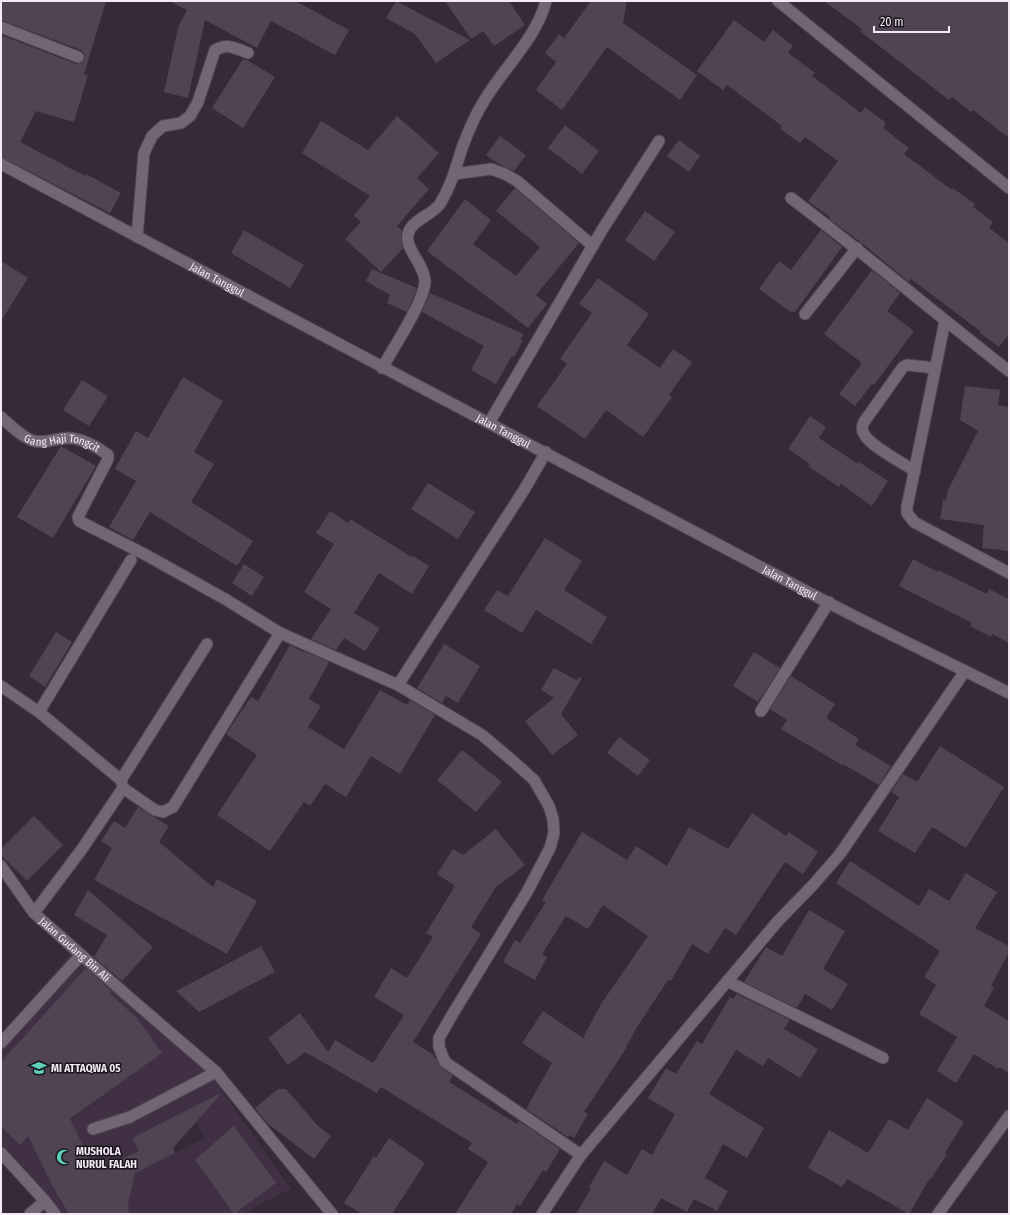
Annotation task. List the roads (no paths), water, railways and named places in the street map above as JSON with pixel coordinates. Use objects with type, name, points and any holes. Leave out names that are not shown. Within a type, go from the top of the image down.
[{"type":"street","points":[[382,368],[422,298],[423,293],[425,282],[422,269],[408,245],[407,238],[409,230],[422,218],[433,212],[440,204],[454,174],[462,148],[474,119],[505,69],[530,37],[546,1]]},
{"type":"street","points":[[778,1],[1009,188]]},
{"type":"street","points":[[1,27],[78,57]]},
{"type":"street","points":[[137,238],[144,154],[152,136],[163,126],[181,124],[190,116],[198,102],[215,50],[222,46],[248,53]]},
{"type":"street","points":[[489,424],[593,246],[659,141]]},
{"type":"street","name":"Jalan Tanggul","points":[[1,164],[137,238],[489,424],[544,456],[1009,694]]},
{"type":"street","points":[[454,174],[491,169],[505,174],[517,181],[593,246]]},
{"type":"street","points":[[791,198],[857,248],[945,321],[1009,371]]},
{"type":"street","points":[[805,314],[857,248]]},
{"type":"street","points":[[945,321],[907,513],[914,522],[1009,574]]},
{"type":"street","points":[[915,471],[864,435],[862,425],[902,367],[907,365],[935,368]]},
{"type":"street","name":"Gang Haji Tongcit","points":[[1,417],[19,434],[32,440],[43,442],[68,438],[77,439],[88,443],[108,455],[108,459],[78,517],[79,521],[146,555],[225,599],[280,633]]},
{"type":"street","points":[[398,685],[544,456]]},
{"type":"street","points":[[40,712],[131,560]]},
{"type":"street","points":[[761,711],[829,602]]},
{"type":"street","points":[[1,686],[40,712],[122,784],[155,810],[163,812],[173,806],[280,633],[398,685],[482,735],[534,780],[549,806],[553,819],[554,833],[550,848],[527,892],[439,1038],[439,1047],[445,1062],[581,1155]]},
{"type":"street","name":"Jalan Gudang Bin Ali","points":[[207,644],[82,849],[34,913],[216,1072],[332,1214]]},
{"type":"street","points":[[542,1214],[581,1155],[778,921],[813,885],[840,854],[965,671]]},
{"type":"street","points":[[1,866],[34,913]]},
{"type":"street","points":[[1,1043],[81,955]]},
{"type":"street","points":[[727,981],[883,1058]]},
{"type":"street","points":[[93,1129],[130,1117],[216,1072]]},
{"type":"street","points":[[938,1214],[1009,1116]]},
{"type":"street","points":[[1,1154],[45,1201],[55,1214]]},
{"type":"street","points":[[30,1214],[45,1201]]},
{"type":"place","name":"MI ATTAQWA 05","points":[[39,1068]]},
{"type":"place","name":"MUSHOLA NURUL FALAH","points":[[64,1157]]}]
